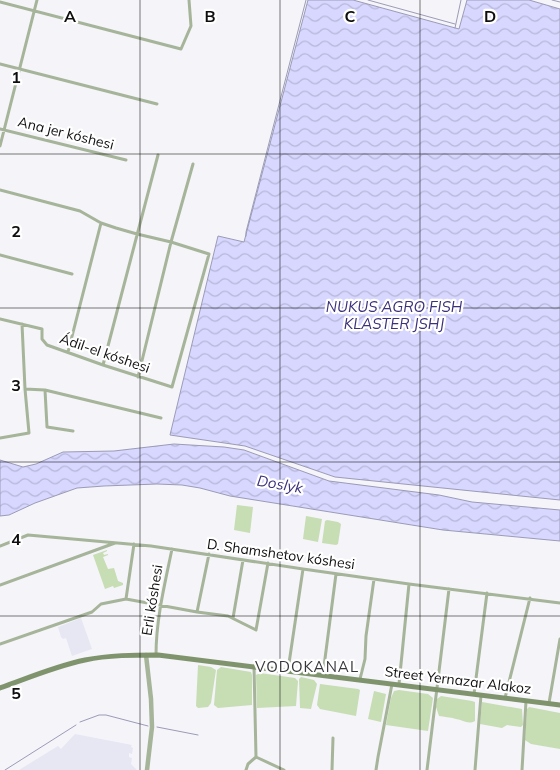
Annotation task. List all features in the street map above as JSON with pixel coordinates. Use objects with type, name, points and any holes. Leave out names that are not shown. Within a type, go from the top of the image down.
[{"type":"main road","name":"Street Yernazar Alakoz","points":[[0,688],[86,660],[156,655],[323,674],[560,705]]},
{"type":"street","points":[[0,146],[2,129],[20,69],[37,0]]},
{"type":"street","points":[[0,2],[181,49],[191,26],[189,0]]},
{"type":"street","points":[[0,64],[157,104]]},
{"type":"street","name":"Ana jer kóshesi","points":[[2,129],[126,160]]},
{"type":"street","points":[[103,365],[158,155]]},
{"type":"street","points":[[138,377],[171,242],[193,164]]},
{"type":"street","points":[[0,190],[80,211],[102,223],[171,242]]},
{"type":"street","points":[[68,352],[102,223]]},
{"type":"street","name":"Ádil-el kóshesi","points":[[22,324],[42,329],[42,339],[47,345],[172,388],[209,254],[195,248],[171,242]]},
{"type":"street","points":[[0,255],[72,274]]},
{"type":"street","points":[[0,319],[22,324],[25,389],[30,434],[0,438]]},
{"type":"street","points":[[25,389],[45,390],[161,418]]},
{"type":"street","points":[[45,390],[47,427],[73,430]]},
{"type":"street","name":"D. Shamshetov kóshesi","points":[[0,546],[28,535],[134,544],[336,574],[560,603]]},
{"type":"street","points":[[0,585],[116,543]]},
{"type":"street","points":[[126,599],[134,544]]},
{"type":"street","name":"Erli kóshesi","points":[[156,655],[161,606],[172,549]]},
{"type":"street","points":[[198,612],[209,554]]},
{"type":"street","points":[[233,618],[243,560]]},
{"type":"street","points":[[0,644],[92,612],[101,604],[126,599],[228,616],[256,630],[268,564]]},
{"type":"street","points":[[288,670],[303,569]]},
{"type":"street","points":[[323,674],[336,574]]},
{"type":"street","points":[[360,679],[365,659],[366,636],[374,579]]},
{"type":"street","points":[[400,684],[409,584]]},
{"type":"street","points":[[427,770],[449,589]]},
{"type":"street","points":[[474,694],[487,593]]},
{"type":"street","points":[[505,698],[530,598]]},
{"type":"street","points":[[549,703],[560,639]]},
{"type":"street","points":[[146,655],[152,728],[147,770]]},
{"type":"street","points":[[254,666],[256,757]]},
{"type":"street","points":[[376,770],[392,684]]},
{"type":"street","points":[[475,770],[481,694]]},
{"type":"street","points":[[522,770],[526,700]]},
{"type":"street","points":[[332,770],[333,738]]},
{"type":"street","points":[[246,770],[248,764],[256,757]]},
{"type":"street","points":[[256,757],[284,770]]},
{"type":"shaded area","points":[[81,618],[92,649],[72,656],[66,638],[63,639],[61,637],[58,627]]},
{"type":"shaded area","points":[[75,734],[132,745],[132,754],[129,753],[129,757],[132,758],[131,764],[137,770],[19,770],[58,746],[61,749]]},
{"type":"green space","points":[[237,505],[253,507],[250,533],[234,530]]},
{"type":"green space","points":[[306,516],[322,519],[318,542],[303,539]]},
{"type":"green space","points":[[325,521],[341,524],[338,544],[336,545],[322,543]]},
{"type":"green space","points":[[107,550],[103,553],[108,555],[103,557],[108,569],[114,568],[118,581],[123,583],[123,585],[105,589],[93,555]]},
{"type":"green space","points":[[198,665],[211,667],[216,670],[211,703],[208,707],[198,708],[196,706]]},
{"type":"green space","points":[[221,667],[251,672],[252,705],[218,708],[214,705],[217,670]]},
{"type":"green space","points":[[260,673],[295,678],[298,681],[296,706],[257,708],[256,675]]},
{"type":"green space","points":[[301,677],[314,680],[317,684],[311,709],[300,708],[299,679]]},
{"type":"green space","points":[[320,684],[360,690],[356,716],[320,709],[317,705]]},
{"type":"green space","points":[[374,691],[386,694],[381,722],[368,719]]},
{"type":"green space","points":[[394,691],[428,694],[433,698],[428,731],[386,725],[391,698]]},
{"type":"green space","points":[[441,696],[475,702],[475,721],[468,722],[439,716],[436,707],[437,699]]},
{"type":"green space","points":[[482,702],[522,709],[523,725],[521,727],[507,725],[502,728],[480,724]]},
{"type":"green space","points":[[529,707],[560,713],[560,749],[531,744],[525,740],[527,709]]},
{"type":"water","name":"NUKUS AGRO FISH KLASTER JSHJ","points":[[308,0],[353,0],[459,29],[467,0],[529,0],[560,9],[560,500],[335,477],[245,446],[170,435],[218,236],[244,242]]},
{"type":"water","name":"Doslyk","points":[[174,444],[244,450],[329,481],[439,495],[472,502],[560,510],[560,541],[443,530],[230,496],[182,485],[157,484],[77,488],[35,503],[9,515],[0,516],[0,460],[23,467],[36,464],[63,452],[114,451]]},
{"type":"waterway","points":[[246,236],[306,0]]},
{"type":"waterway","points":[[368,0],[455,24]]},
{"type":"waterway","points":[[455,28],[461,0]]},
{"type":"waterway","points":[[552,0],[560,2]]},
{"type":"waterway","points":[[80,722],[99,715],[106,715],[148,726]]},
{"type":"waterway","points":[[5,770],[76,725]]},
{"type":"waterway","points":[[157,727],[198,735]]},
{"type":"district","name":"VODOKANAL","points":[[307,666]]}]
